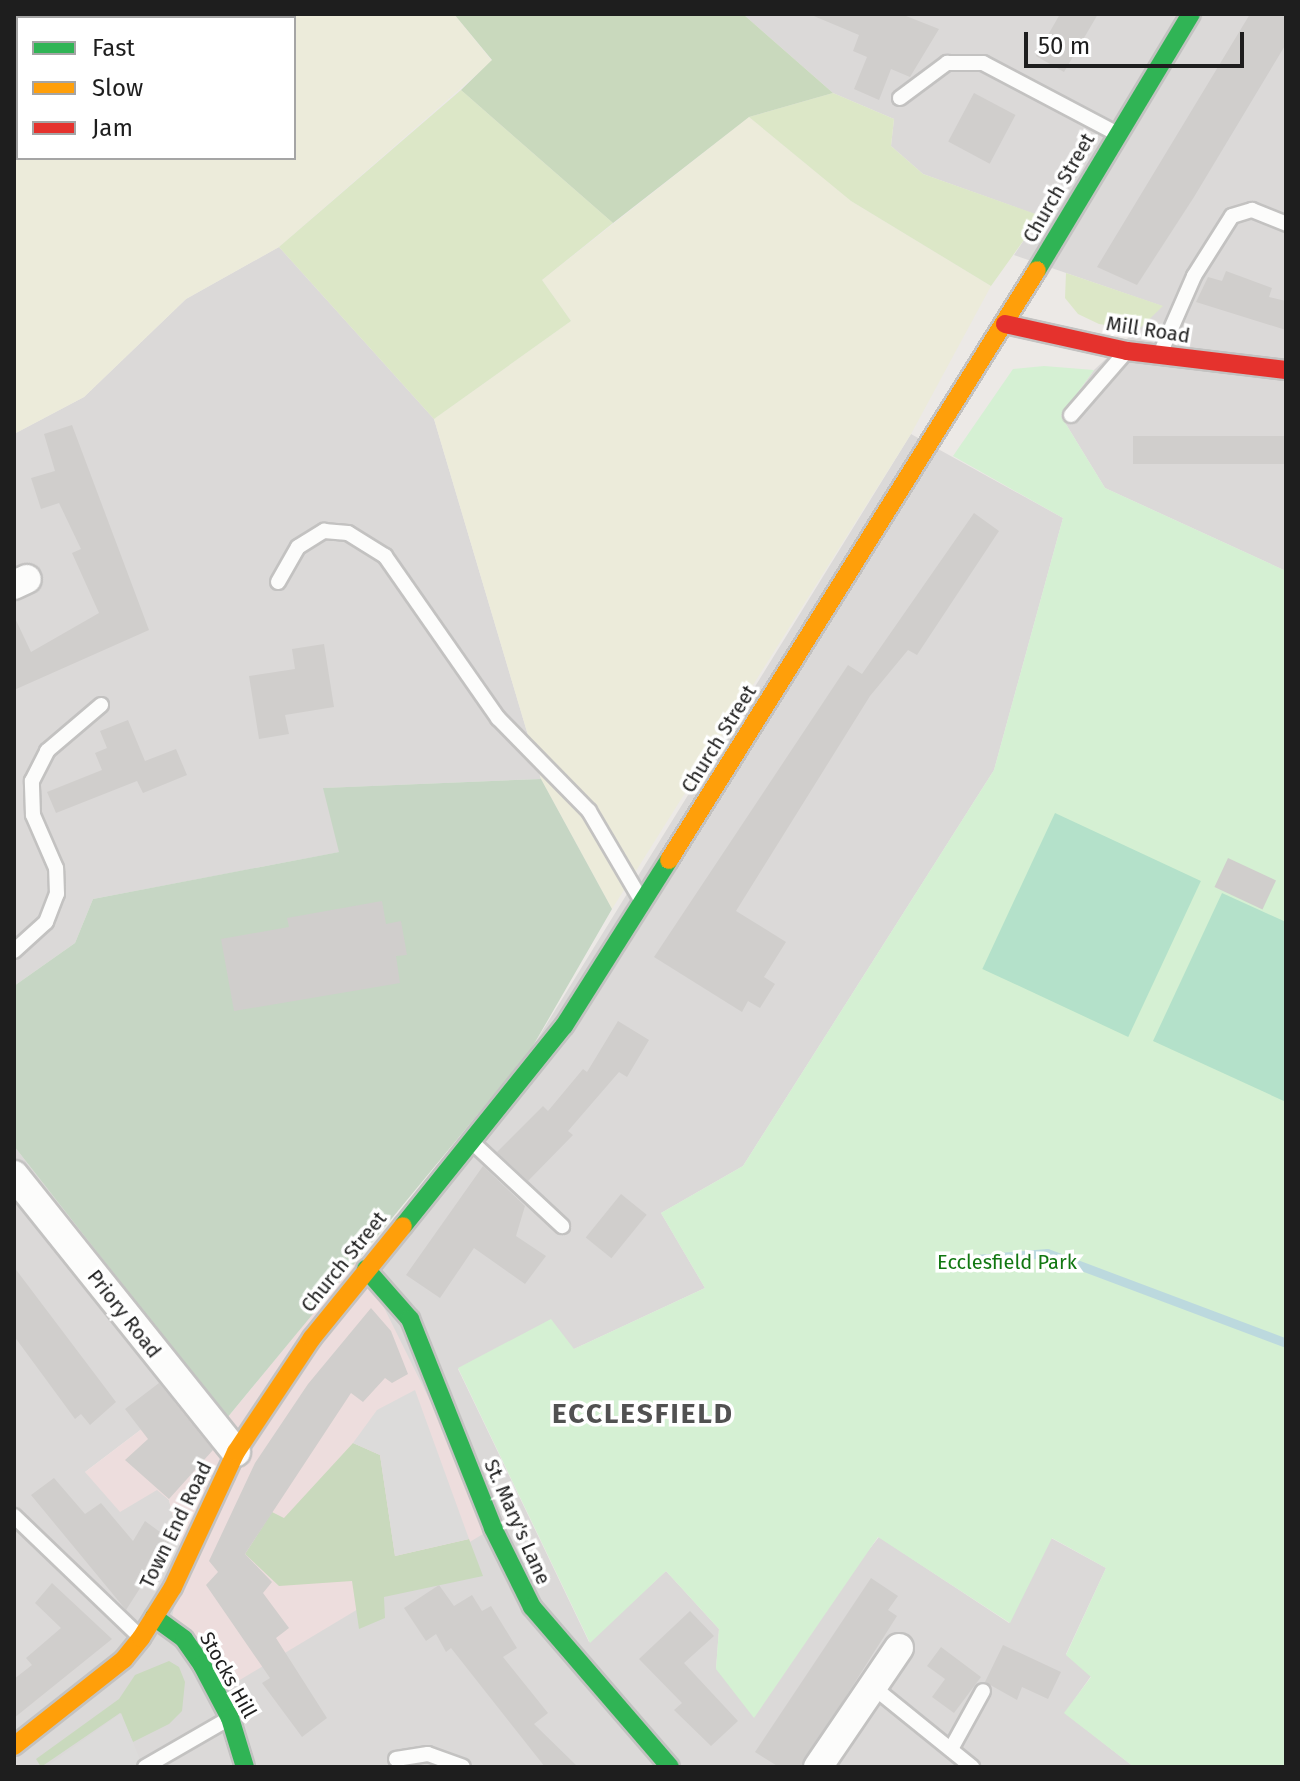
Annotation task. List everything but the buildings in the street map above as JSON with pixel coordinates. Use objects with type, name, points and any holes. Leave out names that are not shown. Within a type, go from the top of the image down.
[{"type":"main road","name":"Church Street","points":[[236,1452],[366,1269],[473,1143],[564,1026],[1005,324],[1116,133],[1191,14]]},
{"type":"main road","name":"Mill Road","points":[[1005,324],[1127,351],[1286,370]]},
{"type":"main road","name":"St. Mary's Lane","points":[[366,1269],[410,1319],[493,1528],[532,1607],[670,1767]]},
{"type":"main road","name":"Town End Road","points":[[14,1746],[124,1659],[141,1638],[236,1452]]},
{"type":"main road","name":"Stocks Hill","points":[[154,1617],[184,1639],[230,1718],[245,1767]]},
{"type":"street","name":"Priory Road","points":[[14,1175],[236,1452]]},
{"type":"street","points":[[818,1767],[899,1648]]},
{"type":"lane","points":[[900,98],[947,63],[983,63],[1116,133]]},
{"type":"lane","points":[[1160,355],[1172,319],[1232,216],[1252,210],[1286,224]]},
{"type":"lane","points":[[1071,415],[1127,351]]},
{"type":"lane","points":[[278,582],[298,547],[324,531],[348,533],[385,556],[498,718],[589,811],[642,902]]},
{"type":"lane","points":[[14,951],[46,922],[57,894],[56,868],[33,815],[32,781],[47,751],[101,705]]},
{"type":"lane","points":[[473,1143],[562,1226]]},
{"type":"lane","points":[[14,1516],[141,1638]]},
{"type":"lane","points":[[872,1686],[972,1767]]},
{"type":"lane","points":[[951,1749],[983,1691]]},
{"type":"lane","points":[[145,1767],[230,1718]]},
{"type":"lane","points":[[396,1759],[428,1754],[463,1767]]},
{"type":"shaded area","points":[[743,14],[1286,14],[1286,571],[1105,488],[1061,416],[1094,370],[1162,306],[1014,255],[1040,216],[923,174],[891,146],[894,119],[833,93]]},
{"type":"shaded area","points":[[279,247],[434,419],[541,779],[324,788],[340,852],[93,899],[75,943],[14,986],[14,434],[84,397],[186,299]]},
{"type":"shaded area","points":[[911,434],[1063,518],[994,770],[743,1166],[661,1213],[705,1288],[574,1349],[458,1369],[589,1642],[666,1571],[719,1629],[716,1669],[840,1586],[879,1537],[1009,1623],[1051,1538],[1106,1568],[1066,1654],[1091,1676],[1065,1713],[1134,1767],[14,1767],[14,1146],[201,1384],[85,1472],[157,1489],[169,1500],[184,1563],[366,1269],[530,1051]]},
{"type":"shaded area","points":[[359,1257],[493,1528],[218,1693],[170,1626],[184,1563],[169,1500],[157,1490],[120,1512],[85,1472],[201,1384],[228,1417]]},
{"type":"shaded area","points":[[415,1390],[469,1539],[395,1556],[380,1455],[353,1443],[377,1410]]},
{"type":"shaded area","points":[[121,1713],[143,1767],[46,1767]]},
{"type":"green space","points":[[14,14],[454,14],[492,61],[279,247],[186,299],[84,397],[14,434]]},
{"type":"green space","points":[[454,14],[743,14],[833,93],[749,117],[613,223],[461,90],[492,60]]},
{"type":"green space","points":[[461,90],[613,223],[542,280],[571,321],[434,419],[279,247]]},
{"type":"green space","points":[[833,93],[894,119],[891,146],[923,174],[1041,216],[991,286],[851,201],[749,117]]},
{"type":"green space","points":[[749,117],[851,201],[991,286],[911,434],[612,909],[541,779],[434,419],[571,321],[542,280]]},
{"type":"green space","points":[[1066,273],[1163,306],[1138,330],[1099,324],[1078,314],[1065,298]]},
{"type":"green space","name":"Ecclesfield Park","points":[[1044,366],[1094,370],[1061,416],[1105,488],[1286,571],[1286,1767],[1134,1767],[1064,1713],[1091,1677],[1066,1655],[1106,1568],[1052,1538],[1010,1623],[878,1537],[754,1718],[716,1669],[719,1629],[666,1571],[590,1643],[458,1368],[551,1319],[574,1349],[705,1288],[661,1213],[743,1166],[994,770],[1063,518],[953,456],[1013,369]]},
{"type":"green space","points":[[541,779],[612,909],[530,1051],[227,1418],[14,1146],[14,986],[75,943],[93,899],[339,852],[323,788]]},
{"type":"green space","points":[[1055,813],[1201,881],[1128,1037],[982,969]]},
{"type":"green space","points":[[1222,893],[1286,922],[1286,1102],[1153,1041]]},
{"type":"green space","points":[[353,1443],[380,1455],[395,1556],[469,1539],[483,1576],[384,1597],[385,1618],[359,1629],[352,1581],[279,1586],[245,1554],[272,1512],[284,1518]]},
{"type":"green space","points":[[169,1661],[179,1667],[185,1682],[182,1711],[169,1724],[133,1742],[120,1713],[41,1767],[36,1759],[119,1699],[135,1675]]},
{"type":"waterway","points":[[976,1259],[1047,1253],[1286,1343]]},
{"type":"traffic: fast","points":[[1037,270],[1191,14]]},
{"type":"traffic: fast","points":[[403,1226],[564,1026],[669,860]]},
{"type":"traffic: fast","points":[[366,1269],[410,1319],[493,1528],[532,1607],[670,1767]]},
{"type":"traffic: fast","points":[[154,1617],[184,1639],[202,1665],[230,1718],[245,1767]]},
{"type":"traffic: slow","points":[[669,860],[1037,270]]},
{"type":"traffic: slow","points":[[14,1746],[124,1659],[141,1638],[173,1587],[236,1452],[312,1338],[403,1226]]},
{"type":"traffic: jam","points":[[1005,324],[1127,351],[1286,370]]},
{"type":"district","name":"ECCLESFIELD","points":[[643,1414]]}]
